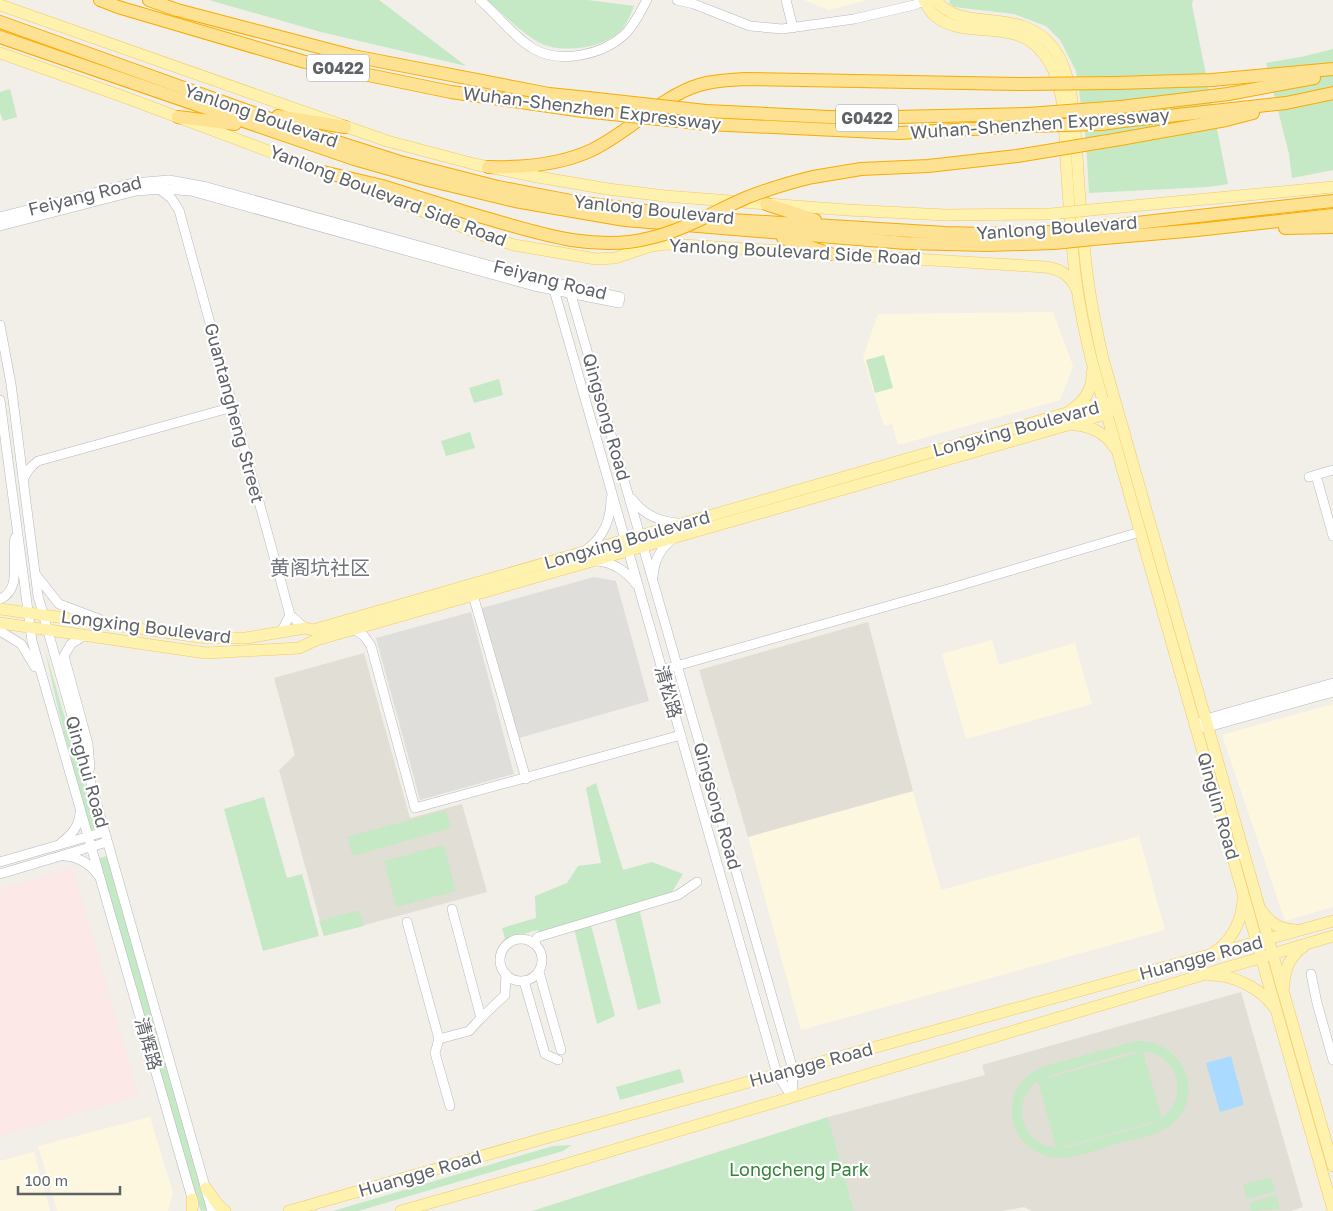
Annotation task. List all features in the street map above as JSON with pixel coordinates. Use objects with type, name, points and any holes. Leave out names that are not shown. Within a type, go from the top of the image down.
[{"type":"highway","name":"Wuhan-Shenzhen Expressway","points":[[100,0],[118,7],[306,62],[451,92],[583,111],[707,124],[899,133],[1028,120],[1121,106],[1228,94],[1333,74]]},
{"type":"highway","name":"Wuhan-Shenzhen Expressway","points":[[149,0],[177,10],[353,56],[549,94],[706,111],[850,118],[1028,120],[1102,124],[1286,103],[1333,93]]},
{"type":"highway","name":"Yanlong Boulevard","points":[[0,22],[314,135],[400,162],[498,187],[610,207],[690,217],[1053,238]]},
{"type":"highway","name":"Yanlong Boulevard","points":[[0,37],[312,146],[390,170],[516,202],[625,220],[945,245],[1092,234],[1333,201]]},
{"type":"highway","points":[[488,167],[511,168],[550,163],[592,150],[687,90],[715,81],[764,79],[1020,84],[1116,83],[1185,81],[1333,69]]},
{"type":"highway","points":[[323,172],[382,186],[468,213],[569,239],[596,243],[629,242],[663,235],[765,190],[813,177],[862,169],[928,166],[1017,156],[1120,140],[1226,120],[1286,103]]},
{"type":"highway","points":[[246,111],[345,127]]},
{"type":"highway","points":[[178,117],[258,127]]},
{"type":"highway","points":[[766,204],[836,226]]},
{"type":"highway","name":"Yanlong Boulevard","points":[[1092,234],[1197,230],[1333,215]]},
{"type":"highway","points":[[1197,230],[1333,227]]},
{"type":"highway","points":[[764,232],[830,254]]},
{"type":"main road","points":[[928,0],[933,13],[947,22],[962,28],[1005,31],[1022,36],[1037,46],[1052,66],[1060,91],[1079,254],[1077,290],[1093,375],[1087,396],[1064,420],[1094,430],[1111,443],[1118,454]]},
{"type":"main road","points":[[0,5],[387,141],[488,167],[608,189],[665,196],[766,204],[945,215],[1051,214],[1331,187]]},
{"type":"main road","name":"Yanlong Boulevard Side Road","points":[[0,53],[178,117],[492,239],[587,258],[615,258],[651,246],[667,244],[1045,267],[1062,271],[1068,275],[1077,290]]},
{"type":"main road","name":"Qinglin Road","points":[[1079,254],[1116,405],[1268,939],[1267,956],[1276,1011],[1333,1210]]},
{"type":"main road","name":"Qinglin Road","points":[[1092,362],[1257,943],[1267,956],[1284,994],[1333,1166]]},
{"type":"main road","name":"Longxing Boulevard","points":[[642,541],[686,523],[1116,405]]},
{"type":"main road","name":"Longxing Boulevard","points":[[0,609],[206,638],[246,638],[305,628],[312,630],[583,552],[679,536],[1052,423]]},
{"type":"main road","name":"Longxing Boulevard","points":[[0,623],[206,653],[299,648],[316,640],[592,561],[627,545]]},
{"type":"main road","points":[[1207,956],[1223,945],[1235,928],[1242,911],[1243,893]]},
{"type":"main road","points":[[1258,902],[1269,920],[1276,926],[1285,929],[1305,929]]},
{"type":"main road","name":"Huangge Road","points":[[289,1211],[1333,921]]},
{"type":"main road","name":"Huangge Road","points":[[401,1211],[550,1169],[1333,936]]},
{"type":"main road","points":[[1284,994],[1284,977],[1288,963],[1301,948],[1309,943]]},
{"type":"main road","points":[[1202,975],[1226,976],[1245,984],[1261,994],[1276,1011]]},
{"type":"main road","points":[[1292,1068],[1304,1064]]},
{"type":"main road","points":[[206,1188],[218,1205],[225,1211]]},
{"type":"street","points":[[480,0],[515,34],[534,49],[554,57],[588,53],[606,46],[624,35],[635,22],[647,0]]},
{"type":"street","points":[[677,0],[694,4],[750,26],[770,29],[793,28],[854,19],[928,0]]},
{"type":"street","points":[[786,0],[793,28]]},
{"type":"street","name":"Feiyang Road","points":[[0,217],[120,185],[158,180],[183,182],[207,187],[554,286]]},
{"type":"street","name":"Feiyang Road","points":[[0,226],[118,194],[159,189],[191,191],[570,290]]},
{"type":"street","name":"Guantangheng Street","points":[[159,189],[171,198],[179,210],[290,615]]},
{"type":"street","points":[[179,210],[182,198],[191,191]]},
{"type":"street","name":"清松路","points":[[554,286],[777,1074],[792,1097]]},
{"type":"street","name":"Qingsong Road","points":[[570,290],[793,1070],[792,1097]]},
{"type":"street","name":"Qinghui Road","points":[[0,325],[7,361],[43,615],[212,1211]]},
{"type":"street","name":"Qinghui Road","points":[[0,400],[32,641],[100,877]]},
{"type":"street","points":[[23,480],[26,472],[38,461],[233,407]]},
{"type":"street","points":[[20,451],[25,457],[38,461]]},
{"type":"street","points":[[1333,470],[1313,476],[1333,536]]},
{"type":"street","points":[[583,552],[593,545],[604,529],[609,516],[611,491]]},
{"type":"street","points":[[627,491],[636,505],[650,515],[668,522],[686,523]]},
{"type":"street","points":[[0,600],[5,597],[14,583],[13,548],[17,530]]},
{"type":"street","points":[[662,670],[948,589],[1140,532]]},
{"type":"street","points":[[653,580],[660,554],[671,541],[679,536]]},
{"type":"street","points":[[592,561],[609,563],[616,567],[632,579],[639,588]]},
{"type":"street","points":[[36,575],[59,604],[120,626]]},
{"type":"street","points":[[473,595],[526,778]]},
{"type":"street","points":[[281,632],[290,615],[305,628]]},
{"type":"street","points":[[371,646],[372,634],[379,622]]},
{"type":"street","points":[[354,629],[364,636],[371,646],[415,808],[681,735]]},
{"type":"street","points":[[0,631],[16,640],[26,650],[39,674],[49,700]]},
{"type":"street","points":[[85,636],[71,644],[64,656],[88,744],[91,786]]},
{"type":"street","points":[[1207,724],[1333,683]]},
{"type":"street","points":[[1195,726],[1333,692]]},
{"type":"street","points":[[55,846],[74,831],[80,817],[80,808]]},
{"type":"street","points":[[0,862],[104,832]]},
{"type":"street","points":[[0,874],[107,842]]},
{"type":"street","points":[[58,856],[67,856],[82,861],[100,877]]},
{"type":"street","name":"清辉路","points":[[100,877],[195,1211]]},
{"type":"street","points":[[533,943],[538,937],[678,895],[696,882]]},
{"type":"street","points":[[452,910],[481,1018]]},
{"type":"street","points":[[407,922],[439,1039],[435,1053],[450,1106]]},
{"type":"street","points":[[539,972],[534,977],[524,981],[515,980],[506,974],[500,960],[505,946],[517,939],[524,939],[533,943],[540,952],[542,959],[539,972],[561,1050]]},
{"type":"street","points":[[439,1039],[469,1030],[505,995],[506,974]]},
{"type":"street","points":[[1311,974],[1333,1060]]},
{"type":"street","points":[[524,981],[545,1054],[558,1060]]},
{"type":"shaded area","points":[[804,0],[867,0],[829,10]]},
{"type":"shaded area","points":[[1053,312],[1073,366],[1060,400],[898,445],[892,424],[884,426],[863,357],[878,314]]},
{"type":"shaded area","points":[[594,577],[616,581],[649,701],[519,738],[482,608]]},
{"type":"shaded area","points":[[471,612],[514,774],[420,800],[376,638]]},
{"type":"shaded area","points":[[868,622],[913,791],[748,837],[699,670]]},
{"type":"shaded area","points":[[992,640],[999,665],[1075,643],[1092,704],[966,739],[942,654]]},
{"type":"shaded area","points":[[364,653],[410,818],[462,804],[487,892],[324,936],[279,770],[295,755],[274,678]]},
{"type":"shaded area","points":[[1333,704],[1333,907],[1285,921],[1222,735]]},
{"type":"shaded area","points":[[913,791],[941,890],[1139,836],[1165,930],[801,1030],[748,837]]},
{"type":"shaded area","points":[[73,868],[139,1096],[0,1136],[0,889]]},
{"type":"shaded area","points":[[1241,992],[1303,1207],[1291,1211],[1032,1211],[1024,1207],[1003,1211],[854,1211],[828,1117],[985,1075],[982,1065]]},
{"type":"shaded area","points":[[150,1117],[173,1193],[168,1211],[57,1211],[38,1146]]},
{"type":"shaded area","points":[[34,1152],[50,1211],[0,1211],[0,1161]]},
{"type":"green space","points":[[209,0],[379,0],[466,66],[321,32]]},
{"type":"green space","points":[[487,0],[588,0],[634,6],[624,26],[611,38],[591,46],[568,49],[547,46],[531,38]]},
{"type":"green space","points":[[950,0],[1193,0],[1192,5],[1228,184],[1208,187],[1089,193],[1086,139],[1076,71],[1060,40],[1046,26],[1014,14],[954,7],[949,3]]},
{"type":"green space","points":[[1333,49],[1333,170],[1292,178],[1289,154],[1266,63]]},
{"type":"green space","points":[[10,89],[17,117],[3,121],[0,112],[0,92]]},
{"type":"green space","points":[[884,355],[893,388],[875,393],[866,360]]},
{"type":"green space","points":[[499,379],[503,395],[474,403],[469,388]]},
{"type":"green space","points":[[470,432],[475,448],[446,456],[441,441]]},
{"type":"green space","points":[[45,650],[97,828],[89,831],[59,713]]},
{"type":"green space","points":[[596,783],[623,870],[652,862],[683,874],[665,904],[639,908],[661,1003],[638,1010],[615,918],[591,925],[615,1016],[597,1024],[574,928],[545,936],[537,930],[505,939],[502,928],[536,918],[535,896],[567,883],[578,866],[601,863],[586,788]]},
{"type":"green space","points":[[264,797],[287,878],[302,874],[319,936],[263,951],[224,809]]},
{"type":"green space","points":[[446,810],[451,828],[353,856],[347,837]]},
{"type":"green space","points":[[444,845],[456,891],[396,907],[384,861]]},
{"type":"green space","points":[[107,856],[209,1210],[201,1211],[186,1166],[99,858]]},
{"type":"green space","points":[[359,910],[364,926],[324,936],[319,921]]},
{"type":"green space","points":[[1136,1041],[1153,1043],[1167,1050],[1178,1060],[1186,1072],[1189,1086],[1187,1100],[1181,1114],[1169,1126],[1152,1135],[1071,1157],[1064,1158],[1044,1155],[1029,1147],[1018,1135],[1012,1120],[1012,1104],[1017,1089],[1028,1076],[1045,1066]],"holes":[[[1131,1052],[1141,1052],[1040,1080]],[[1143,1052],[1155,1054],[1165,1060],[1172,1068],[1176,1078],[1175,1099],[1170,1109],[1162,1118]],[[1038,1081],[1056,1148],[1044,1145],[1034,1139],[1027,1130],[1023,1121],[1022,1111],[1024,1100],[1029,1090]],[[1160,1120],[1151,1124],[1059,1148]]]},
{"type":"green space","points":[[680,1069],[684,1082],[620,1100],[616,1087]]},
{"type":"green space","name":"Longcheng Park","points":[[828,1117],[854,1211],[532,1211]]},
{"type":"green space","points":[[572,1145],[563,1151],[358,1211],[333,1211],[553,1146]]},
{"type":"green space","points":[[1271,1177],[1275,1191],[1247,1199],[1243,1184]]},
{"type":"green space","points":[[1276,1195],[1280,1209],[1251,1211],[1249,1203]]},
{"type":"water","points":[[1231,1056],[1244,1105],[1220,1112],[1206,1063]]},
{"type":"district","name":"黄阁坑社区","points":[[320,568]]}]
